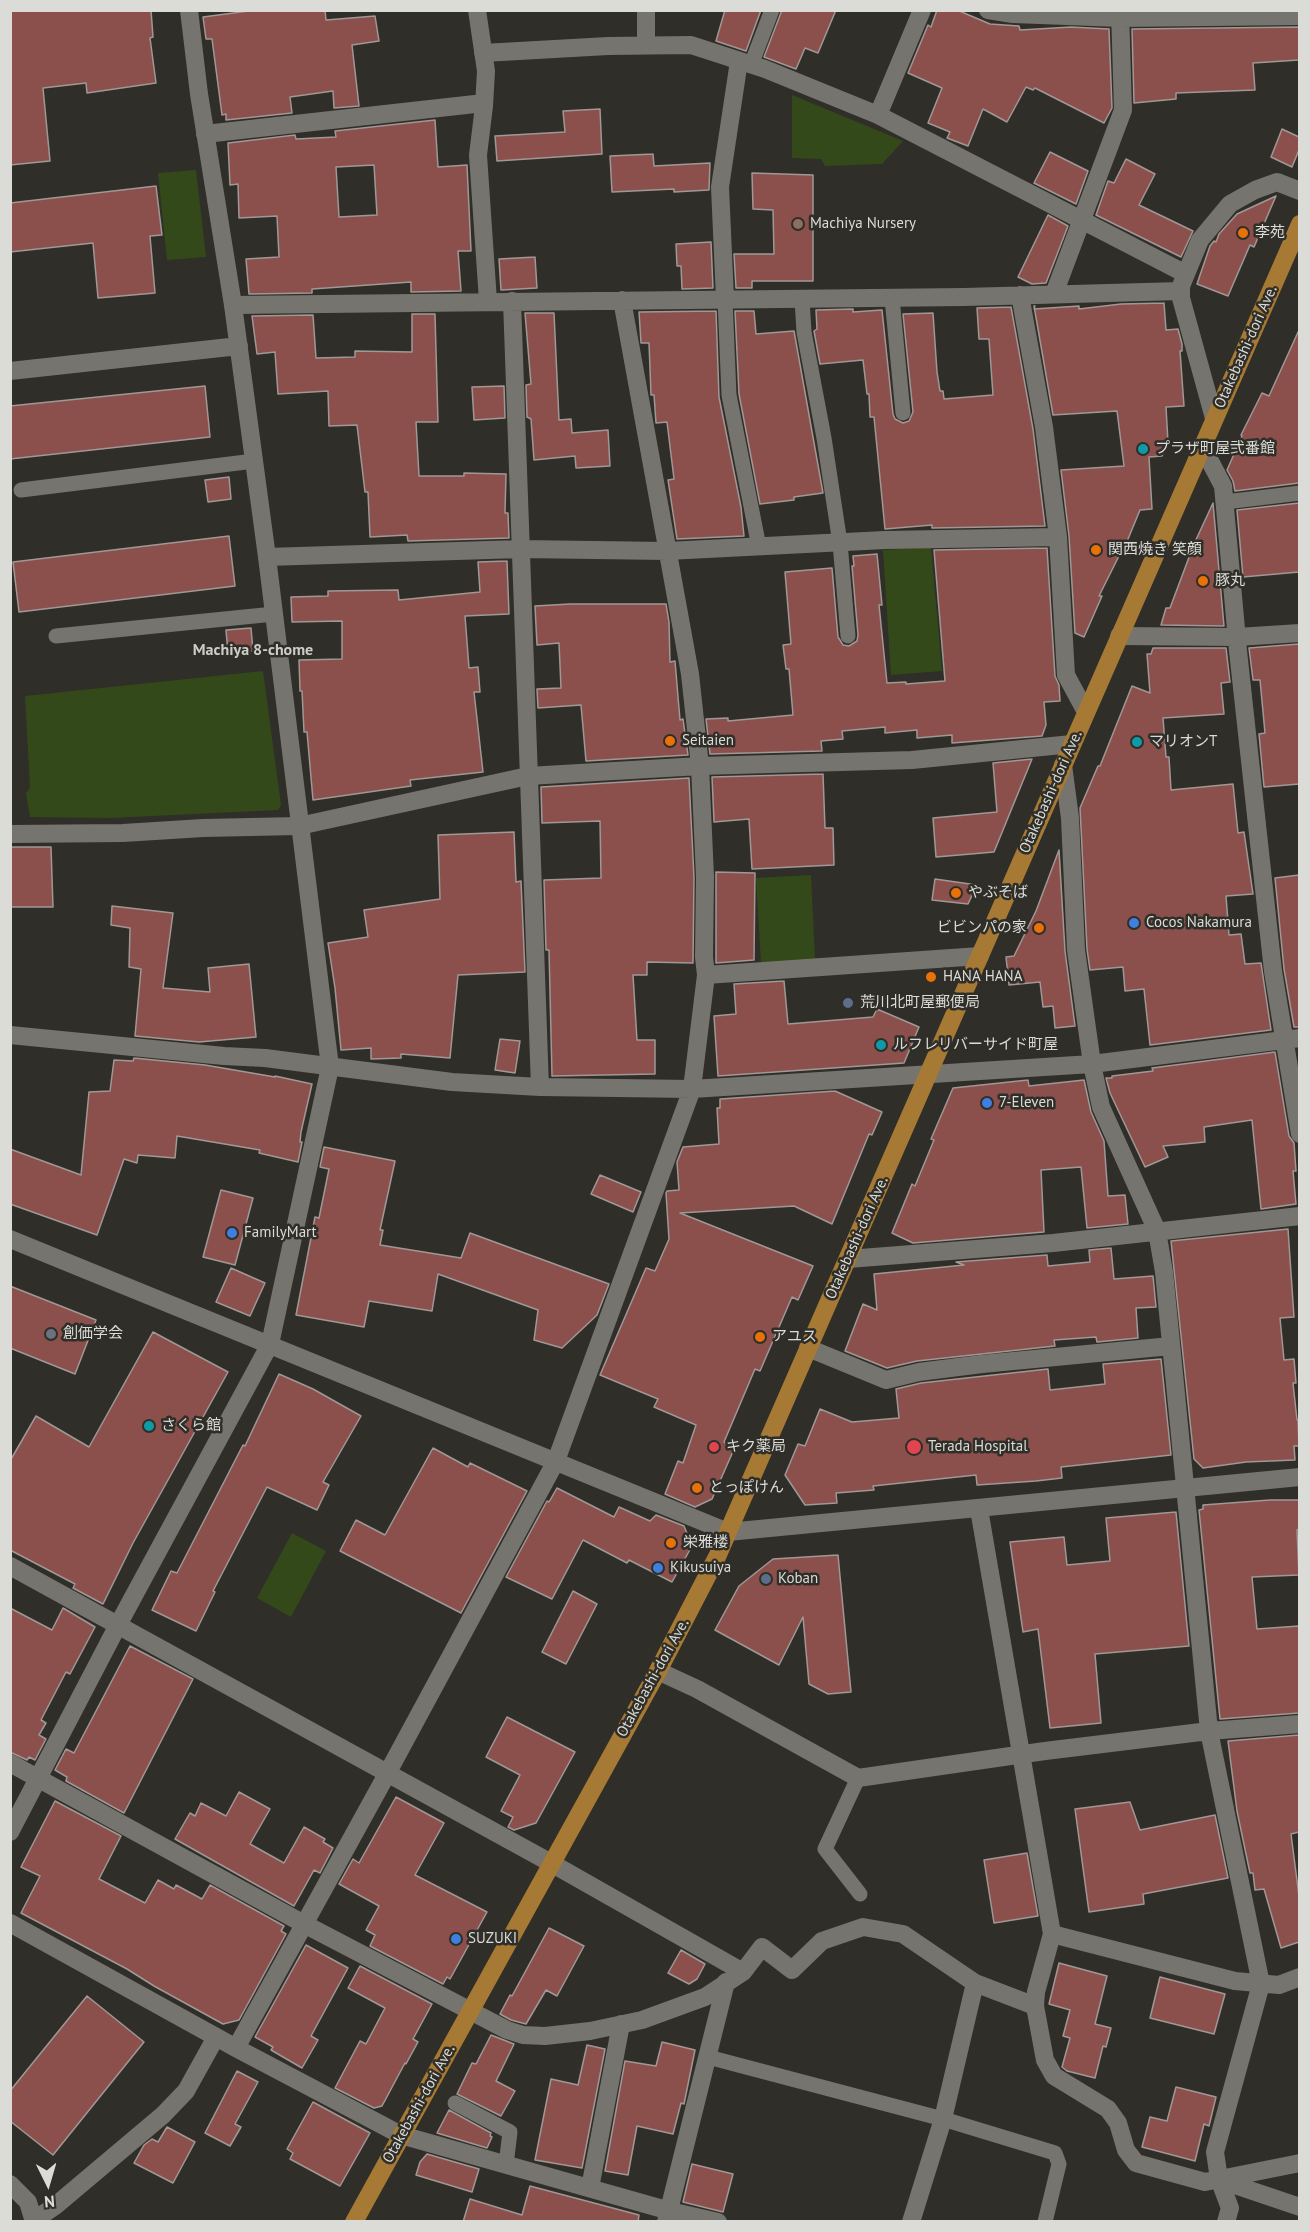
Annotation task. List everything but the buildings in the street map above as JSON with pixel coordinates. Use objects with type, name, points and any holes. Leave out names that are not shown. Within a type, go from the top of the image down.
[{"type":"main road","name":"Otakebashi-dori Ave.","points":[[354,2222],[699,1594],[848,1259],[1299,224]]},
{"type":"street","points":[[10,1832],[118,1625],[270,1344],[330,1067],[239,346],[189,10]]},
{"type":"street","points":[[477,10],[486,70],[477,155],[488,301]]},
{"type":"street","points":[[646,10],[646,45]]},
{"type":"street","points":[[878,116],[922,10]]},
{"type":"street","points":[[988,10],[1020,13],[1249,13],[1299,16]]},
{"type":"street","points":[[1054,294],[1124,110],[1120,14]]},
{"type":"street","points":[[483,53],[691,45],[745,63],[878,116],[1083,220],[1183,282]]},
{"type":"street","points":[[725,299],[720,187],[745,63]]},
{"type":"street","points":[[206,134],[484,103]]},
{"type":"street","points":[[1214,418],[1181,298],[1183,282],[1200,240],[1230,204],[1255,190],[1277,182],[1299,190]]},
{"type":"street","points":[[233,305],[1020,295],[1183,282]]},
{"type":"street","points":[[1020,295],[1044,427],[1058,537],[1066,675],[1086,712]]},
{"type":"street","points":[[236,2048],[556,1461],[692,1089],[706,975],[704,957],[705,877],[700,766],[690,674],[622,300]]},
{"type":"street","points":[[512,301],[540,1087]]},
{"type":"street","points":[[10,370],[239,346]]},
{"type":"street","points":[[1202,446],[1223,486],[1273,971],[1292,1039],[1299,1134]]},
{"type":"street","points":[[267,557],[520,549],[667,551],[840,543],[1058,537]]},
{"type":"street","points":[[1119,636],[1237,637],[1299,633]]},
{"type":"street","points":[[10,834],[123,833],[203,828],[299,826],[528,776],[700,766],[912,760],[1072,744]]},
{"type":"street","points":[[1063,765],[1070,818],[1076,950],[1092,1064],[1101,1107],[1157,1231],[1171,1346],[1209,1731],[1261,1984],[1215,2152],[1219,2179],[1230,2208],[1226,2222]]},
{"type":"street","points":[[706,975],[980,956]]},
{"type":"street","points":[[10,1035],[265,1058],[452,1082],[540,1087],[692,1089],[1092,1064],[1292,1039]]},
{"type":"street","points":[[848,1259],[1053,1243],[1299,1216]]},
{"type":"street","points":[[10,1239],[728,1532],[1299,1477]]},
{"type":"street","points":[[808,1348],[886,1380],[919,1372],[982,1364],[1171,1346]]},
{"type":"street","points":[[979,1509],[1052,1934],[1036,1992],[1035,2006],[1045,2060],[1054,2076],[1108,2109],[1118,2123],[1126,2150],[1136,2163],[1205,2181],[1299,2163]]},
{"type":"street","points":[[10,1566],[551,1863],[743,1972]]},
{"type":"street","points":[[658,1671],[697,1689],[858,1778],[1209,1731],[1299,1724]]},
{"type":"street","points":[[10,1763],[304,1924],[507,2030],[523,2035],[545,2036],[590,2031],[642,2020],[705,1997],[743,1972],[762,1947],[792,1970],[822,1941],[863,1927],[903,1934],[975,1983],[1035,2006]]},
{"type":"street","points":[[10,1923],[236,2048],[401,2135],[591,2188],[668,2216],[718,2222]]},
{"type":"street","points":[[1052,1934],[1235,1981],[1279,1985],[1299,1977]]},
{"type":"street","points":[[668,2216],[726,1982]]},
{"type":"street","points":[[911,2222],[943,2120],[975,1983]]},
{"type":"street","points":[[591,2188],[621,2024]]},
{"type":"street","points":[[10,2184],[28,2202],[33,2221],[55,2206],[164,2115],[186,2091],[216,2037]]},
{"type":"street","points":[[1219,2179],[1299,2207]]},
{"type":"lane","points":[[745,63],[772,10]]},
{"type":"lane","points":[[892,298],[903,413]]},
{"type":"lane","points":[[725,299],[729,395],[759,547]]},
{"type":"lane","points":[[802,299],[804,332],[824,438],[840,543],[848,636]]},
{"type":"lane","points":[[21,490],[254,461]]},
{"type":"lane","points":[[1225,502],[1299,494]]},
{"type":"lane","points":[[56,636],[274,614]]},
{"type":"lane","points":[[858,1778],[825,1849],[860,1894]]},
{"type":"lane","points":[[708,2057],[943,2120],[1055,2153],[1059,2164],[1045,2222]]},
{"type":"lane","points":[[455,2103],[510,2132],[506,2165]]},
{"type":"green space","points":[[792,95],[903,141],[882,164],[825,166],[821,159],[792,158]]},
{"type":"green space","points":[[196,170],[206,257],[167,260],[158,173]]},
{"type":"green space","points":[[931,547],[942,671],[891,675],[883,550]]},
{"type":"green space","points":[[263,671],[281,805],[278,810],[111,818],[30,817],[26,793],[30,788],[25,696]]},
{"type":"green space","points":[[811,875],[815,960],[761,963],[756,878]]},
{"type":"green space","points":[[292,1533],[326,1551],[291,1617],[257,1598]]},
{"type":"place","name":"Machiya Nursery","points":[[798,224]]},
{"type":"place","name":"李苑","points":[[1243,233]]},
{"type":"place","name":"プラザ町屋弐番館","points":[[1143,449]]},
{"type":"place","name":"関西焼き 笑顔","points":[[1096,550]]},
{"type":"place","name":"豚丸","points":[[1203,581]]},
{"type":"place","name":"Seitaien","points":[[670,741]]},
{"type":"place","name":"マリオンT","points":[[1137,742]]},
{"type":"place","name":"やぶそば","points":[[956,893]]},
{"type":"place","name":"Cocos Nakamura","points":[[1134,923]]},
{"type":"place","name":"ビビンパの家","points":[[1039,928]]},
{"type":"place","name":"HANA HANA","points":[[931,977]]},
{"type":"place","name":"荒川北町屋郵便局","points":[[848,1003]]},
{"type":"place","name":"ルフレリバーサイド町屋","points":[[881,1045]]},
{"type":"place","name":"7-Eleven","points":[[987,1103]]},
{"type":"place","name":"FamilyMart","points":[[232,1233]]},
{"type":"place","name":"創価学会","points":[[51,1334]]},
{"type":"place","name":"アユス","points":[[760,1337]]},
{"type":"place","name":"さくら館","points":[[149,1426]]},
{"type":"place","name":"キク薬局","points":[[714,1447]]},
{"type":"place","name":"Terada Hospital","points":[[914,1447]]},
{"type":"place","name":"とっぽけん","points":[[697,1488]]},
{"type":"place","name":"栄雅楼","points":[[671,1543]]},
{"type":"place","name":"Kikusuiya","points":[[658,1568]]},
{"type":"place","name":"Koban","points":[[766,1579]]},
{"type":"place","name":"SUZUKI","points":[[456,1939]]},
{"type":"district","name":"Machiya 8-chome","points":[[253,650]]}]
